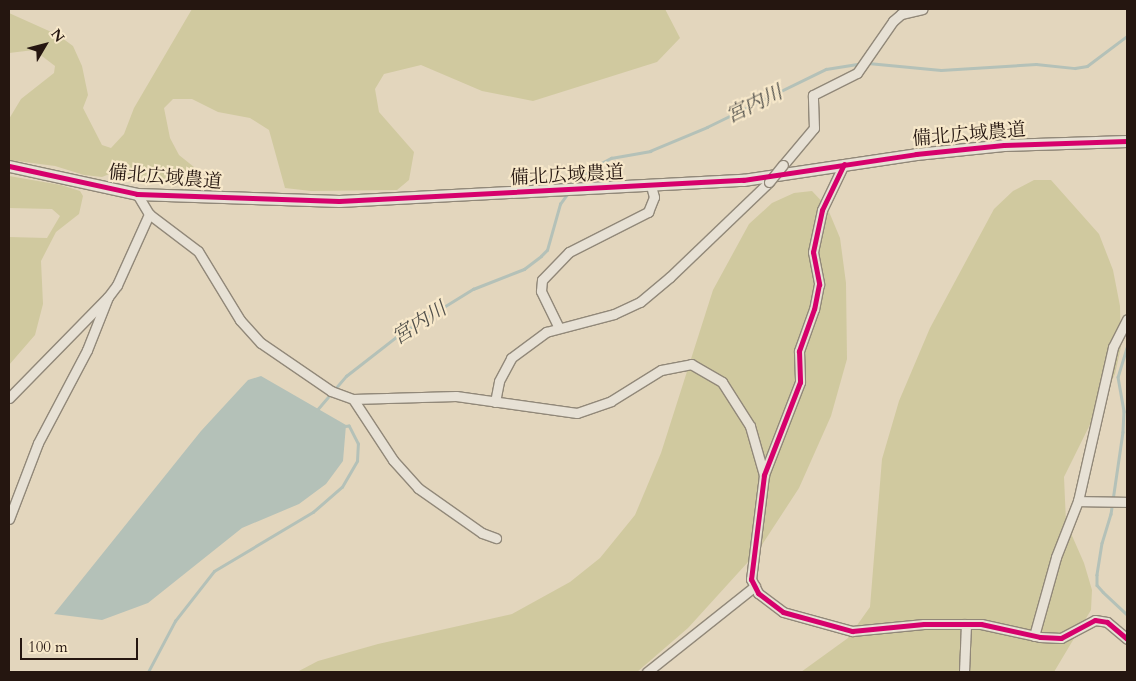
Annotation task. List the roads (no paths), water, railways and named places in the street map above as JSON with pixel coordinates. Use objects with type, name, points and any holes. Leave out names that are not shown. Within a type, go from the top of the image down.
[{"type":"street","points":[[495,402],[499,381],[511,358],[558,326],[614,314],[640,302],[670,277],[769,182],[814,128],[813,95],[857,73],[897,18],[922,9]]},
{"type":"street","name":"備北広域農道","points":[[9,166],[138,194],[340,201],[743,180],[844,164],[1004,145],[1127,141]]},
{"type":"street","points":[[844,164],[822,210],[813,252],[819,284],[814,309],[799,351],[800,382],[764,475],[751,579],[755,586],[767,603],[783,612],[852,631],[878,631],[924,624],[982,624],[1034,636],[1061,638],[1095,620],[1107,622],[1127,639]]},
{"type":"street","points":[[558,326],[541,291],[542,280],[569,252],[648,212],[654,197],[651,186]]},
{"type":"street","points":[[138,194],[149,214],[198,252],[240,320],[261,343],[304,376],[353,399],[424,395],[577,413],[611,402],[661,370],[691,364],[722,382],[750,426],[764,475]]},
{"type":"street","points":[[9,398],[108,298],[117,285],[149,214]]},
{"type":"street","points":[[9,519],[38,443],[87,350],[108,298]]},
{"type":"street","points":[[1034,636],[1056,556],[1078,501],[1109,362],[1127,318]]},
{"type":"street","points":[[353,399],[393,460],[418,488],[482,533],[496,538]]},
{"type":"street","points":[[1078,501],[1127,502]]},
{"type":"street","points":[[646,672],[755,586]]},
{"type":"street","points":[[964,672],[966,624]]},
{"type":"waterway","name":"宮内川","points":[[868,63],[941,70],[1036,64],[1075,68],[1087,66],[1127,36]]},
{"type":"waterway","name":"宮内川","points":[[572,186],[590,169],[611,158],[650,151],[707,127],[826,69],[862,63]]},
{"type":"waterway","name":"宮内川","points":[[316,411],[346,376],[400,334],[473,289],[524,269],[541,256],[547,250],[560,204],[568,193]]},
{"type":"waterway","points":[[1127,348],[1118,377],[1124,411],[1123,432],[1111,514],[1102,543],[1097,575],[1097,585],[1127,614]]},
{"type":"waterway","name":"宮内川","points":[[148,672],[175,621],[214,571],[313,512],[342,487],[357,461],[358,444],[349,426],[342,427]]}]
